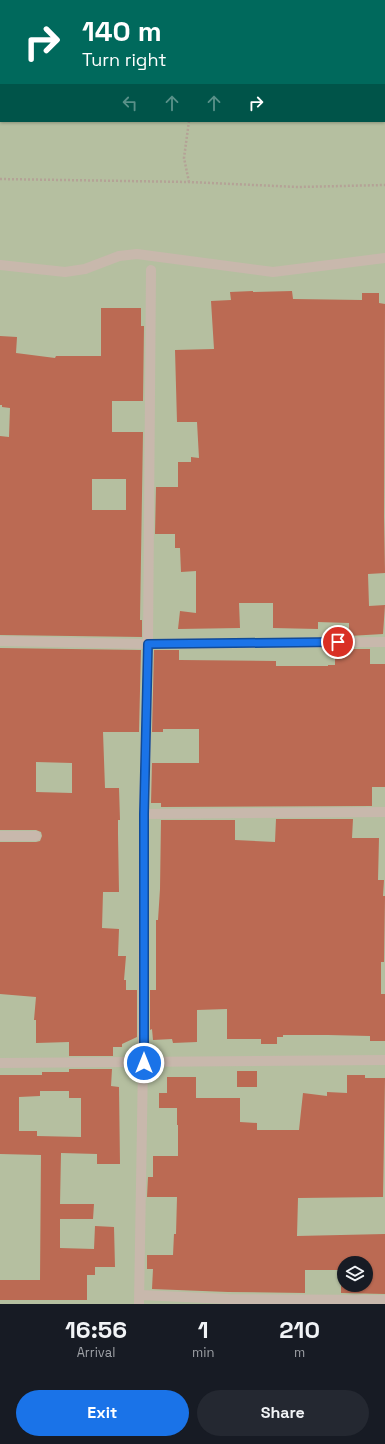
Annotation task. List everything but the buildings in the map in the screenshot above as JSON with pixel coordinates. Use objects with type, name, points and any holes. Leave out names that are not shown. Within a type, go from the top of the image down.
[{"type":"street","points":[[0,265],[65,272],[85,269],[118,256],[137,254],[273,272],[385,258]]},
{"type":"street","points":[[151,270],[148,644],[144,814],[144,1063],[139,1299],[385,1300]]},
{"type":"street","points":[[0,641],[148,644],[385,642]]},
{"type":"street","points":[[144,814],[385,812]]},
{"type":"street","points":[[0,836],[36,836]]},
{"type":"street","points":[[0,1063],[385,1060]]},
{"type":"path","points":[[189,122],[184,158],[189,182]]},
{"type":"path","points":[[0,179],[189,182],[298,187],[385,185]]},
{"type":"green space","points":[[0,122],[385,122],[385,1304],[0,1304]]},
{"type":"route","points":[[144,1063],[144,814],[148,644],[338,642]]}]
